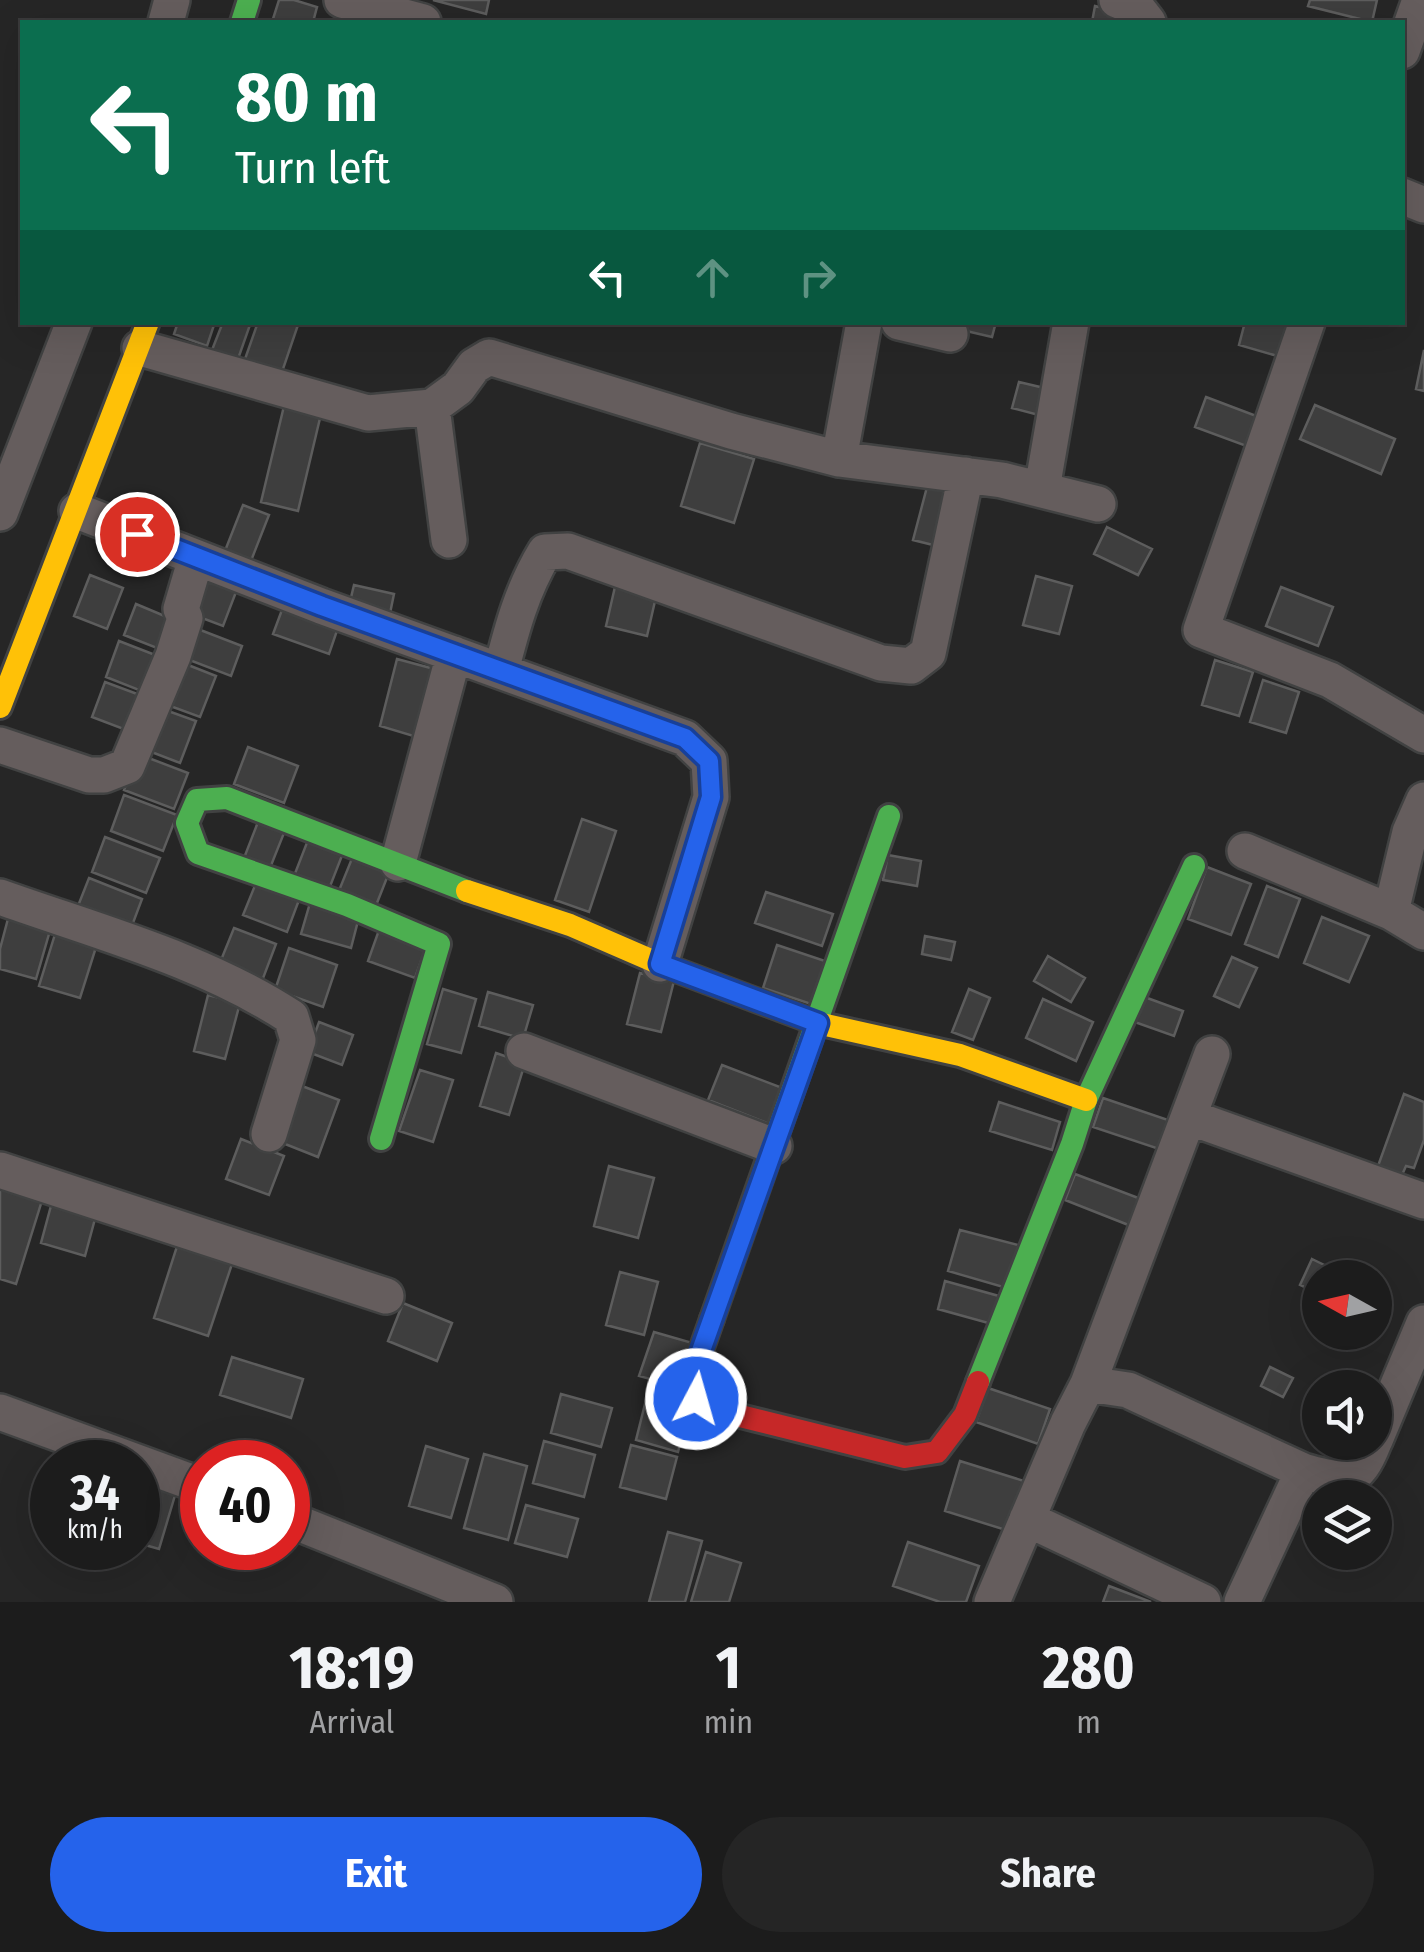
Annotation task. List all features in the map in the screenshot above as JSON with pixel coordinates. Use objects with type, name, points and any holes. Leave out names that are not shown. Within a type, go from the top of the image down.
[{"type":"street","points":[[342,0],[416,20]]},
{"type":"street","points":[[1117,0],[1136,8],[1146,20]]},
{"type":"street","points":[[1405,42],[1420,0]]},
{"type":"street","points":[[0,513],[73,325]]},
{"type":"street","points":[[839,459],[863,325]]},
{"type":"street","points":[[912,325],[950,334]]},
{"type":"street","points":[[1042,489],[1070,325]]},
{"type":"street","points":[[1306,325],[1201,630],[1330,680],[1424,735]]},
{"type":"street","points":[[0,707],[144,335],[368,414],[432,406],[458,388],[474,366],[489,357],[839,459],[1042,489],[1098,504]]},
{"type":"street","points":[[432,406],[450,540]]},
{"type":"street","points":[[500,670],[530,576],[545,552],[568,550],[881,663],[910,666],[928,653],[966,476]]},
{"type":"street","points":[[77,511],[685,738],[709,761],[711,797],[660,964]]},
{"type":"street","points":[[0,745],[89,776],[128,766],[173,656],[185,618],[181,609],[196,558]]},
{"type":"street","points":[[398,864],[454,654]]},
{"type":"street","points":[[381,1139],[439,944],[347,905],[198,853],[188,822],[197,800],[227,798],[570,925],[660,964],[818,1023],[960,1055],[1086,1100]]},
{"type":"street","points":[[1391,912],[1410,832],[1424,800]]},
{"type":"street","points":[[890,816],[692,1376],[696,1399],[716,1410],[905,1457],[937,1452],[965,1415],[1086,1100],[1194,866]]},
{"type":"street","points":[[1245,852],[1391,912],[1424,932]]},
{"type":"street","points":[[0,898],[170,958],[256,994],[291,1017],[298,1040],[269,1134]]},
{"type":"street","points":[[524,1050],[774,1146]]},
{"type":"street","points":[[992,1602],[1088,1384],[1212,1054]]},
{"type":"street","points":[[1189,1117],[1424,1200]]},
{"type":"street","points":[[0,1170],[386,1296]]},
{"type":"street","points":[[1392,1399],[1424,1323]]},
{"type":"street","points":[[1088,1384],[1128,1390],[1303,1471],[1332,1480],[1351,1476],[1364,1468],[1367,1460]]},
{"type":"street","points":[[0,1412],[180,1478]]},
{"type":"street","points":[[1242,1602],[1303,1471]]},
{"type":"street","points":[[1027,1520],[1203,1602]]},
{"type":"street","points":[[310,1528],[493,1602]]},
{"type":"building","points":[[279,0],[317,7],[314,20],[273,20]]},
{"type":"building","points":[[433,0],[489,0],[486,14]]},
{"type":"building","points":[[1310,0],[1377,0],[1372,20],[1308,6]]},
{"type":"building","points":[[1095,6],[1149,19],[1149,20],[1092,20]]},
{"type":"building","points":[[177,325],[214,325],[207,346],[174,334]]},
{"type":"building","points":[[222,325],[250,325],[238,359],[212,350]]},
{"type":"building","points":[[257,325],[298,325],[282,372],[245,359]]},
{"type":"building","points":[[963,325],[995,325],[992,337],[962,330]]},
{"type":"building","points":[[1244,325],[1289,325],[1281,357],[1239,345]]},
{"type":"building","points":[[1424,350],[1424,391],[1416,389]]},
{"type":"building","points":[[1019,382],[1057,391],[1050,418],[1012,408]]},
{"type":"building","points":[[1206,397],[1259,417],[1249,447],[1195,427]]},
{"type":"building","points":[[1315,405],[1395,439],[1381,474],[1300,439]]},
{"type":"building","points":[[284,406],[321,414],[298,511],[261,502]]},
{"type":"building","points":[[700,443],[754,459],[734,523],[681,506]]},
{"type":"building","points":[[927,487],[955,494],[941,547],[913,540]]},
{"type":"building","points":[[243,505],[269,515],[247,571],[221,561]]},
{"type":"building","points":[[1107,527],[1152,549],[1138,575],[1094,554]]},
{"type":"building","points":[[90,575],[123,588],[107,629],[74,616]]},
{"type":"building","points":[[1036,576],[1072,586],[1059,634],[1023,625]]},
{"type":"building","points":[[199,577],[236,592],[223,626],[186,612]]},
{"type":"building","points":[[617,578],[658,588],[647,636],[606,626]]},
{"type":"building","points":[[354,585],[394,594],[388,623],[347,614]]},
{"type":"building","points":[[1281,587],[1333,607],[1318,646],[1266,626]]},
{"type":"building","points":[[286,599],[341,619],[329,654],[273,634]]},
{"type":"building","points":[[136,604],[179,622],[167,652],[124,635]]},
{"type":"building","points":[[190,626],[242,646],[231,676],[179,656]]},
{"type":"building","points":[[119,641],[163,658],[149,694],[106,677]]},
{"type":"building","points":[[397,659],[438,670],[420,738],[380,726]]},
{"type":"building","points":[[1215,660],[1253,672],[1239,716],[1202,705]]},
{"type":"building","points":[[178,661],[216,676],[200,717],[162,703]]},
{"type":"building","points":[[1263,680],[1299,692],[1286,733],[1250,722]]},
{"type":"building","points":[[105,682],[148,698],[134,733],[92,717]]},
{"type":"building","points":[[157,707],[196,721],[180,763],[141,748]]},
{"type":"building","points":[[248,747],[298,766],[284,803],[234,784]]},
{"type":"building","points":[[138,754],[188,773],[174,809],[124,790]]},
{"type":"building","points":[[124,795],[177,815],[163,851],[111,831]]},
{"type":"building","points":[[582,819],[616,831],[589,912],[555,900]]},
{"type":"building","points":[[258,822],[284,833],[270,868],[244,858]]},
{"type":"building","points":[[105,837],[160,858],[146,893],[92,872]]},
{"type":"building","points":[[308,840],[343,853],[329,889],[294,876]]},
{"type":"building","points":[[888,855],[921,861],[917,886],[883,880]]},
{"type":"building","points":[[353,856],[390,870],[375,908],[338,893]]},
{"type":"building","points":[[1207,867],[1251,884],[1231,935],[1188,919]]},
{"type":"building","points":[[89,878],[142,899],[130,931],[76,911]]},
{"type":"building","points":[[256,883],[299,900],[287,932],[243,915]]},
{"type":"building","points":[[1267,886],[1300,899],[1278,957],[1245,944]]},
{"type":"building","points":[[766,892],[833,914],[822,946],[755,923]]},
{"type":"building","points":[[310,903],[359,917],[351,948],[301,934]]},
{"type":"building","points":[[9,915],[51,927],[36,979],[0,969],[0,949]]},
{"type":"building","points":[[1322,917],[1369,936],[1349,982],[1304,963]]},
{"type":"building","points":[[234,928],[276,944],[262,981],[219,965]]},
{"type":"building","points":[[379,930],[426,947],[415,978],[368,961]]},
{"type":"building","points":[[56,931],[97,944],[80,998],[39,986]]},
{"type":"building","points":[[925,936],[955,942],[951,960],[922,954]]},
{"type":"building","points":[[777,945],[834,964],[820,1007],[763,988]]},
{"type":"building","points":[[289,948],[337,965],[323,1007],[275,990]]},
{"type":"building","points":[[1048,956],[1085,978],[1071,1002],[1034,981]]},
{"type":"building","points":[[1232,957],[1257,968],[1239,1007],[1214,996]]},
{"type":"building","points":[[640,973],[674,981],[661,1032],[627,1024]]},
{"type":"building","points":[[443,989],[476,999],[461,1053],[427,1044]]},
{"type":"building","points":[[969,989],[990,998],[973,1040],[952,1032]]},
{"type":"building","points":[[488,992],[533,1005],[523,1039],[479,1026]]},
{"type":"building","points":[[208,995],[240,1003],[225,1059],[194,1051]]},
{"type":"building","points":[[1139,995],[1183,1011],[1174,1036],[1129,1020]]},
{"type":"building","points":[[1043,999],[1093,1022],[1076,1061],[1026,1038]]},
{"type":"building","points":[[319,1022],[353,1035],[342,1065],[308,1052]]},
{"type":"building","points":[[496,1053],[525,1063],[509,1115],[480,1106]]},
{"type":"building","points":[[722,1065],[785,1089],[772,1125],[708,1100]]},
{"type":"building","points":[[420,1070],[453,1080],[433,1142],[399,1131]]},
{"type":"building","points":[[302,1086],[339,1100],[318,1157],[280,1142]]},
{"type":"building","points":[[1404,1094],[1424,1102],[1424,1140],[1414,1168],[1406,1166],[1402,1175],[1378,1166]]},
{"type":"building","points":[[1103,1098],[1168,1120],[1159,1149],[1093,1127]]},
{"type":"building","points":[[999,1102],[1060,1122],[1052,1150],[990,1131]]},
{"type":"building","points":[[241,1139],[284,1156],[269,1195],[226,1179]]},
{"type":"building","points":[[609,1166],[654,1178],[638,1238],[594,1226]]},
{"type":"building","points":[[1075,1174],[1141,1199],[1131,1226],[1065,1200]]},
{"type":"building","points":[[0,1180],[44,1194],[16,1284],[0,1279]]},
{"type":"building","points":[[52,1202],[96,1215],[85,1256],[41,1243]]},
{"type":"building","points":[[960,1230],[1022,1246],[1010,1289],[948,1271]]},
{"type":"building","points":[[179,1240],[234,1258],[208,1336],[154,1318]]},
{"type":"building","points":[[620,1272],[658,1282],[644,1335],[606,1325]]},
{"type":"building","points":[[945,1281],[1006,1298],[999,1326],[938,1309]]},
{"type":"building","points":[[403,1303],[452,1323],[437,1361],[388,1341]]},
{"type":"building","points":[[654,1332],[696,1344],[683,1388],[639,1376]]},
{"type":"building","points":[[232,1357],[303,1379],[291,1418],[220,1395]]},
{"type":"building","points":[[1270,1367],[1293,1378],[1283,1397],[1261,1386]]},
{"type":"building","points":[[988,1388],[1050,1409],[1038,1444],[976,1422]]},
{"type":"building","points":[[561,1394],[612,1408],[601,1447],[551,1433]]},
{"type":"building","points":[[646,1400],[689,1411],[678,1452],[636,1440]]},
{"type":"building","points":[[544,1441],[595,1455],[584,1497],[533,1483]]},
{"type":"building","points":[[631,1445],[677,1457],[666,1499],[620,1487]]},
{"type":"building","points":[[426,1446],[468,1459],[451,1518],[409,1506]]},
{"type":"building","points":[[484,1454],[527,1466],[508,1540],[464,1528]]},
{"type":"building","points":[[960,1461],[1024,1481],[1009,1531],[945,1511]]},
{"type":"building","points":[[160,1488],[176,1492],[160,1546]]},
{"type":"building","points":[[526,1505],[578,1519],[567,1557],[515,1543]]},
{"type":"building","points":[[668,1532],[702,1541],[685,1602],[649,1602]]},
{"type":"building","points":[[908,1542],[979,1566],[966,1602],[940,1602],[893,1586]]},
{"type":"building","points":[[706,1552],[741,1563],[729,1602],[691,1602]]},
{"type":"building","points":[[1109,1586],[1151,1602],[1103,1602]]},
{"type":"traffic: fast","points":[[243,20],[249,0]]},
{"type":"traffic: fast","points":[[381,1139],[439,944],[347,905],[198,853],[187,823],[197,800],[227,798],[467,891]]},
{"type":"traffic: fast","points":[[712,1319],[889,816]]},
{"type":"traffic: fast","points":[[978,1382],[1086,1100],[1194,866]]},
{"type":"traffic: slow","points":[[0,707],[147,325]]},
{"type":"traffic: slow","points":[[467,891],[570,925],[660,964],[817,1023],[960,1055],[1086,1100]]},
{"type":"traffic: jam","points":[[712,1319],[692,1376],[696,1399],[716,1410],[905,1457],[937,1452],[965,1415],[978,1382]]},
{"type":"route","points":[[137,534],[685,738],[709,761],[711,797],[660,964],[818,1023],[692,1376],[696,1399]]}]
